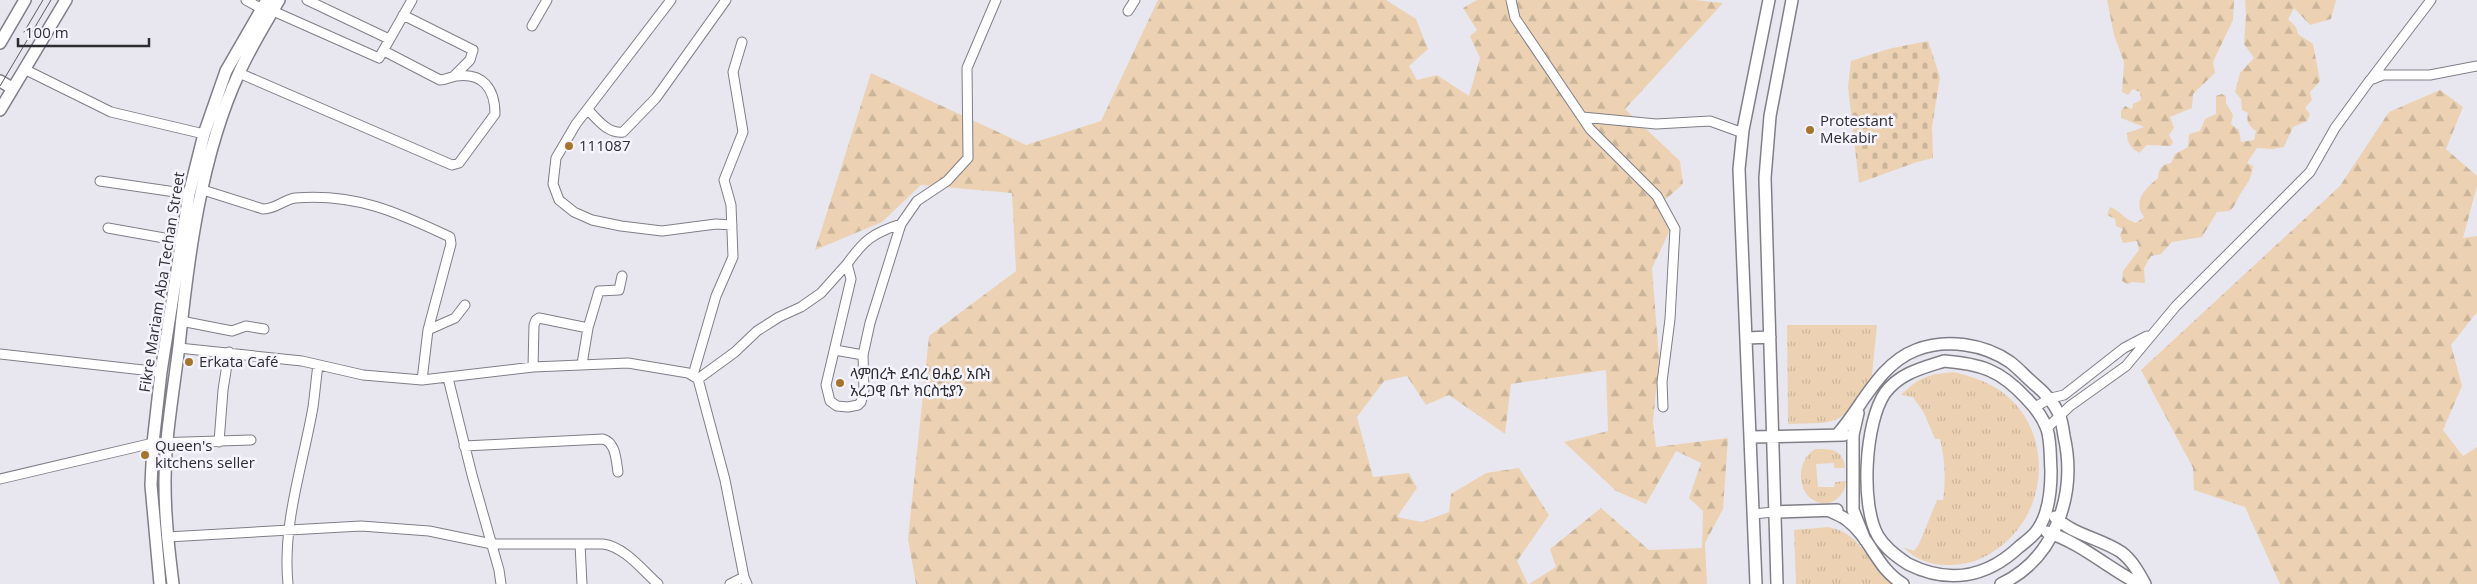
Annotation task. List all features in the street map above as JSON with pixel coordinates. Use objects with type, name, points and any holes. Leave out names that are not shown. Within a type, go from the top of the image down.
[{"type":"main road","points":[[0,43],[25,0]]},
{"type":"main road","points":[[0,110],[66,0]]},
{"type":"main road","name":"Fikre Mariam Aba Techan Street","points":[[160,584],[151,485],[153,443],[161,372],[189,194],[204,134],[226,71],[267,6],[280,0]]},
{"type":"main road","points":[[1756,584],[1739,184],[1743,133],[1769,0]]},
{"type":"main road","points":[[1777,584],[1766,150],[1792,0]]},
{"type":"main road","name":"Fikre Mariam Aba Techan Street","points":[[174,584],[168,537],[166,441],[181,321],[202,190],[219,128],[239,73],[267,6]]},
{"type":"main road","points":[[0,81],[12,88]]},
{"type":"main road","points":[[182,238],[195,234]]},
{"type":"main road","points":[[1747,338],[1770,337]]},
{"type":"main road","points":[[1837,435],[1891,366],[1915,350],[1945,343],[1980,348],[2010,362],[2050,398],[2060,415],[2068,454],[2068,491],[2054,534],[2037,558],[2015,577],[2001,584]]},
{"type":"main road","points":[[1944,361],[1970,363],[1990,369],[2012,382],[2035,407],[2046,429],[2051,482],[2046,509],[2038,529],[2004,561],[1985,572],[1958,580],[1934,578],[1918,571],[1890,552],[1878,536],[1869,510],[1867,487],[1871,435],[1876,413],[1886,393],[1908,372],[1944,361]]},
{"type":"main road","points":[[1858,409],[1853,435],[1853,510],[1865,540],[1879,564],[1893,578],[1903,584]]},
{"type":"main road","points":[[1751,437],[1772,435],[1871,435]]},
{"type":"main road","points":[[2046,509],[2063,525],[2122,553],[2139,571],[2145,584]]},
{"type":"main road","points":[[1774,512],[1869,510]]},
{"type":"main road","points":[[1830,511],[1848,520],[1865,540]]},
{"type":"main road","points":[[2038,529],[2065,538],[2132,582]]},
{"type":"street","points":[[246,0],[267,6],[376,57],[381,56],[412,0]]},
{"type":"street","points":[[307,0],[389,39]]},
{"type":"street","points":[[532,26],[547,0]]},
{"type":"street","points":[[670,0],[588,110],[556,158],[552,184],[559,200],[574,212],[592,220],[621,226],[662,230],[716,224],[732,225]]},
{"type":"street","points":[[588,110],[609,130],[615,133],[623,132],[656,98],[726,0]]},
{"type":"street","points":[[847,264],[851,279],[844,302],[826,385],[830,401],[837,406],[848,407],[858,405],[861,402],[864,390],[863,355],[870,323],[901,224],[918,201],[947,181],[968,158],[968,68],[996,0]]},
{"type":"street","points":[[1128,11],[1135,0]]},
{"type":"street","points":[[1510,0],[1515,18],[1590,129],[1657,196],[1675,229],[1670,319],[1662,382],[1663,407]]},
{"type":"street","points":[[2046,429],[2070,406],[2126,366],[2151,334],[2310,172],[2335,128],[2431,0]]},
{"type":"street","points":[[403,15],[473,50],[470,60],[454,76]]},
{"type":"street","points":[[730,584],[745,580],[725,480],[696,377],[716,296],[733,257],[731,206],[724,180],[743,132],[733,72],[742,42]]},
{"type":"street","points":[[239,73],[452,165],[459,163],[495,114],[492,96],[484,82],[471,76],[454,76],[440,80],[384,51]]},
{"type":"street","points":[[2370,80],[2382,75],[2430,75],[2477,66]]},
{"type":"street","points":[[24,69],[111,112],[204,134]]},
{"type":"street","points":[[1582,117],[1656,124],[1710,121],[1743,133]]},
{"type":"street","points":[[100,180],[189,194]]},
{"type":"street","points":[[202,190],[263,209],[270,209],[293,198],[349,198],[376,205],[450,237],[451,244],[428,330],[422,380]]},
{"type":"street","points":[[179,348],[302,361],[363,375],[422,380],[533,367],[582,364],[644,364],[696,377],[734,352],[757,331],[779,317],[801,307],[821,293],[847,264],[862,243],[878,232],[901,224]]},
{"type":"street","points":[[108,228],[182,238]]},
{"type":"street","points":[[582,364],[588,328],[599,291],[619,290],[622,276]]},
{"type":"street","points":[[428,330],[455,318],[465,305]]},
{"type":"street","points":[[533,367],[536,320],[539,318],[588,328]]},
{"type":"street","points":[[181,321],[232,331],[246,326],[264,329]]},
{"type":"street","points":[[2035,407],[2050,398],[2064,395],[2124,348],[2151,334]]},
{"type":"street","points":[[835,350],[863,355]]},
{"type":"street","points":[[219,442],[222,390],[229,352]]},
{"type":"street","points":[[0,354],[161,372]]},
{"type":"street","points":[[288,584],[290,530],[296,481],[313,407],[318,365]]},
{"type":"street","points":[[448,378],[501,584]]},
{"type":"street","points":[[464,446],[603,439],[609,441],[613,446],[618,472]]},
{"type":"street","points":[[0,478],[166,441],[219,442],[251,440]]},
{"type":"street","points":[[1753,514],[1774,512]]},
{"type":"street","points":[[168,537],[361,526],[393,526],[429,531],[492,544],[613,545],[658,584]]},
{"type":"street","points":[[580,544],[582,584]]},
{"type":"green space","points":[[1158,0],[1386,0],[1416,19],[1428,49],[1409,66],[1417,80],[1437,75],[1469,96],[1480,58],[1470,36],[1477,30],[1463,8],[1477,0],[1695,0],[1723,3],[1625,109],[1680,161],[1683,184],[1658,206],[1670,230],[1652,268],[1659,358],[1653,422],[1656,447],[1728,438],[1723,509],[1705,543],[1707,584],[1529,584],[1556,567],[1550,549],[1601,508],[1649,550],[1702,548],[1703,511],[1689,498],[1701,463],[1676,451],[1646,504],[1616,491],[1564,442],[1608,431],[1606,370],[1511,384],[1505,434],[1449,395],[1426,405],[1407,376],[1384,381],[1357,417],[1373,477],[1409,473],[1417,488],[1397,517],[1422,522],[1449,512],[1451,494],[1486,473],[1519,468],[1549,515],[1517,561],[1528,584],[916,584],[908,539],[929,336],[1016,271],[1012,193],[921,185],[882,222],[815,250],[871,73],[1026,145],[1101,121]]},
{"type":"green space","points":[[2107,0],[2234,0],[2233,20],[2213,62],[2215,73],[2193,94],[2192,108],[2170,117],[2174,128],[2169,135],[2173,142],[2171,146],[2147,145],[2139,153],[2129,142],[2127,133],[2144,127],[2121,118],[2121,111],[2125,106],[2132,109],[2133,104],[2141,100],[2140,92],[2133,89],[2128,95],[2122,92],[2124,62],[2114,35]]},
{"type":"green space","points":[[2245,0],[2336,0],[2331,19],[2310,25],[2294,8],[2288,19],[2296,27],[2298,34],[2313,44],[2320,81],[2310,92],[2312,100],[2305,108],[2310,114],[2307,121],[2293,127],[2284,147],[2272,149],[2257,148],[2247,163],[2253,166],[2250,178],[2230,211],[2217,212],[2202,237],[2172,242],[2161,254],[2151,256],[2144,268],[2145,283],[2132,282],[2128,284],[2122,281],[2123,271],[2139,250],[2137,241],[2123,243],[2120,235],[2123,229],[2116,226],[2115,219],[2107,215],[2110,207],[2136,223],[2144,217],[2139,206],[2142,196],[2158,178],[2161,168],[2171,163],[2175,154],[2188,147],[2189,134],[2200,131],[2205,119],[2216,114],[2216,96],[2222,94],[2226,96],[2226,103],[2233,115],[2231,124],[2239,130],[2241,142],[2254,140],[2256,131],[2249,124],[2247,119],[2248,113],[2242,110],[2241,99],[2235,92],[2240,73],[2254,58],[2244,44]]},
{"type":"green space","points":[[1928,41],[1940,77],[1932,127],[1933,158],[1859,183],[1848,87],[1851,61],[1888,49]]},
{"type":"green space","points":[[2440,90],[2463,107],[2446,149],[2477,176],[2477,186],[2463,238],[2477,236],[2477,312],[2451,345],[2462,386],[2443,430],[2463,456],[2477,447],[2477,584],[2280,584],[2245,507],[2194,490],[2193,468],[2141,370],[2340,186],[2389,112]]},
{"type":"green space","points":[[1787,325],[1877,325],[1872,375],[1845,414],[1836,420],[1822,423],[1788,424]]},
{"type":"green space","points":[[1954,372],[1976,378],[1991,385],[2014,402],[2027,420],[2035,440],[2039,461],[2038,483],[2032,504],[2022,523],[2001,546],[1988,555],[1972,562],[1941,565],[1918,558],[1903,547],[1914,551],[1919,544],[1937,500],[1943,500],[1945,477],[1940,439],[1935,439],[1924,413],[1913,397],[1901,395],[1919,380],[1938,374]]},
{"type":"green space","points":[[1816,449],[1836,451],[1844,462],[1845,468],[1834,468],[1834,463],[1816,464],[1818,487],[1834,487],[1835,482],[1846,481],[1841,494],[1832,502],[1820,503],[1815,501],[1809,497],[1802,485],[1801,471],[1803,464],[1810,453]]},
{"type":"green space","points":[[1828,527],[1840,530],[1850,536],[1885,577],[1894,584],[1796,584],[1794,530]]},
{"type":"tram line","points":[[24,32],[43,0]]},
{"type":"tram line","points":[[0,86],[51,0]]},
{"type":"place","name":"Protestant Mekabir","points":[[1810,130]]},
{"type":"place","name":"111087","points":[[569,146]]},
{"type":"place","name":"Erkata Café","points":[[189,362]]},
{"type":"place","name":"ላምበረት ደብረ ፀሐይ አቡነ አረጋዊ ቤተ ክርስቲያን","points":[[840,383]]},
{"type":"place","name":"Queen's kitchens seller","points":[[145,455]]}]
